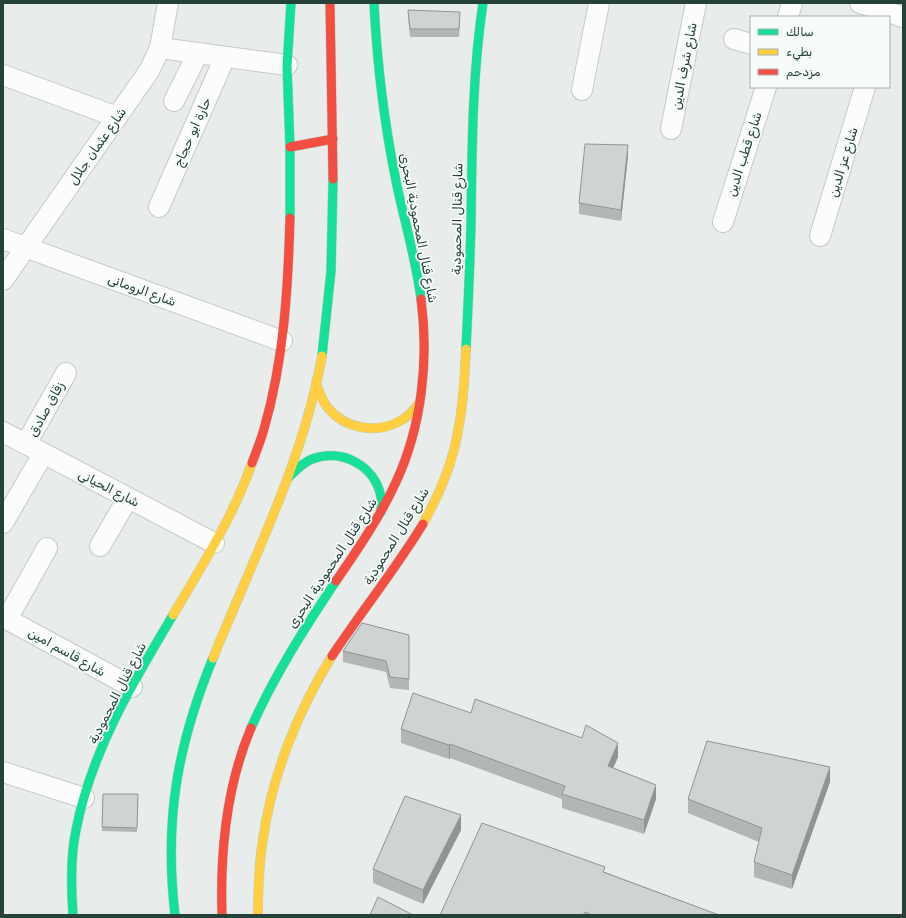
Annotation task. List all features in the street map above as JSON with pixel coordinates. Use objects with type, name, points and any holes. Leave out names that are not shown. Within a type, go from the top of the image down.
[{"type":"main road","name":"شارع قنال المحمودية","points":[[73,915],[72,862],[76,830],[84,798],[100,754],[114,720],[214,543],[243,488],[254,460],[272,401],[282,341],[288,282],[290,147],[287,65],[291,3]]},
{"type":"main road","points":[[175,915],[170,872],[171,815],[174,792],[190,722],[200,690],[288,478],[316,383],[325,334],[331,284],[334,234],[330,3]]},
{"type":"main road","name":"شارع قنال المحمودية البحرى","points":[[222,915],[221,863],[224,831],[236,774],[248,736],[275,678],[313,617],[364,541],[381,512],[399,477],[412,440],[420,402],[424,372],[425,342],[423,313],[416,269],[402,210],[384,119],[374,3]]},
{"type":"main road","name":"شارع قنال المحمودية","points":[[258,915],[258,869],[263,832],[273,788],[288,744],[313,689],[332,657],[400,560],[421,526],[444,482],[452,458],[459,427],[465,358],[470,259],[472,98],[475,61],[483,3]]},
{"type":"main road","points":[[290,147],[333,139]]},
{"type":"main road","points":[[316,383],[328,408],[349,424],[362,428],[376,429],[401,421],[412,412],[420,402]]},
{"type":"main road","points":[[288,478],[298,467],[311,459],[326,455],[341,456],[355,461],[368,470],[376,482],[381,497],[381,512]]},
{"type":"street","name":"شارع عثمان جلال","points":[[3,280],[149,71],[160,48],[168,3]]},
{"type":"street","points":[[582,90],[599,3]]},
{"type":"street","name":"شارع شرف الدين","points":[[671,129],[696,3]]},
{"type":"street","points":[[788,16],[792,3]]},
{"type":"street","points":[[860,3],[892,15]]},
{"type":"street","points":[[160,48],[287,65]]},
{"type":"street","points":[[174,101],[198,53]]},
{"type":"street","name":"حارة ابو حجاج","points":[[159,207],[225,56]]},
{"type":"street","points":[[3,75],[117,117]]},
{"type":"street","name":"شارع قطب الدين","points":[[723,222],[766,88]]},
{"type":"street","name":"شارع عز الدين","points":[[820,236],[865,88]]},
{"type":"street","name":"شارع الرومانى","points":[[3,239],[282,341]]},
{"type":"street","name":"زقاق صادق","points":[[26,444],[66,373]]},
{"type":"street","name":"شارع الحيانى","points":[[3,432],[214,543]]},
{"type":"street","points":[[3,523],[43,454]]},
{"type":"street","points":[[100,546],[128,498]]},
{"type":"street","points":[[5,618],[47,548]]},
{"type":"street","name":"شارع قاسم امين","points":[[5,618],[132,687]]},
{"type":"street","points":[[3,772],[84,798]]},
{"type":"building","points":[[408,10],[460,12],[459,29],[410,29]]},
{"type":"building","points":[[585,144],[628,145],[621,210],[579,203]]},
{"type":"building","points":[[362,623],[409,635],[409,679],[390,677],[386,661],[343,651]]},
{"type":"building","points":[[413,693],[471,713],[475,699],[582,738],[586,725],[618,743],[608,766],[656,785],[644,820],[562,794],[565,786],[450,744],[449,745],[401,729]]},
{"type":"building","points":[[707,741],[830,767],[792,875],[754,862],[762,828],[688,799]]},
{"type":"building","points":[[103,794],[138,794],[137,828],[102,827]]},
{"type":"building","points":[[405,796],[461,815],[423,890],[373,869]]},
{"type":"building","points":[[482,823],[605,867],[603,872],[719,915],[592,915],[585,912],[583,915],[440,915]]},
{"type":"building","points":[[378,897],[413,915],[370,915]]},
{"type":"traffic: fast","points":[[290,218],[290,147],[287,66],[291,3]]},
{"type":"traffic: fast","points":[[374,3],[379,70],[388,137],[421,299]]},
{"type":"traffic: fast","points":[[466,349],[471,240],[473,113],[479,30],[483,3]]},
{"type":"traffic: fast","points":[[322,356],[331,271],[333,179]]},
{"type":"traffic: fast","points":[[288,478],[302,465],[312,459],[323,456],[345,458],[355,462],[372,476],[378,486],[381,497],[381,512]]},
{"type":"traffic: fast","points":[[251,728],[269,690],[290,653],[336,581]]},
{"type":"traffic: fast","points":[[73,915],[72,872],[74,841],[83,801],[92,773],[115,718],[173,615]]},
{"type":"traffic: fast","points":[[175,915],[171,847],[176,784],[190,722],[213,658]]},
{"type":"traffic: slow","points":[[423,524],[442,486],[450,464],[458,432],[463,399],[466,349]]},
{"type":"traffic: slow","points":[[213,658],[290,472],[314,395],[322,356]]},
{"type":"traffic: slow","points":[[316,383],[324,402],[335,415],[343,421],[362,427],[372,428],[391,425],[406,417],[420,402]]},
{"type":"traffic: slow","points":[[173,615],[206,560],[236,503],[252,463]]},
{"type":"traffic: slow","points":[[258,915],[259,877],[262,848],[267,815],[273,791],[288,744],[298,721],[308,699],[332,656]]},
{"type":"traffic: jam","points":[[330,3],[333,179]]},
{"type":"traffic: jam","points":[[290,147],[333,139]]},
{"type":"traffic: jam","points":[[252,463],[263,433],[276,377],[284,324],[290,218]]},
{"type":"traffic: jam","points":[[336,581],[383,508],[405,461],[412,438],[421,392],[423,369],[424,345],[421,299]]},
{"type":"traffic: jam","points":[[332,656],[423,524]]},
{"type":"traffic: jam","points":[[222,915],[222,868],[226,820],[230,796],[242,750],[251,728]]}]
